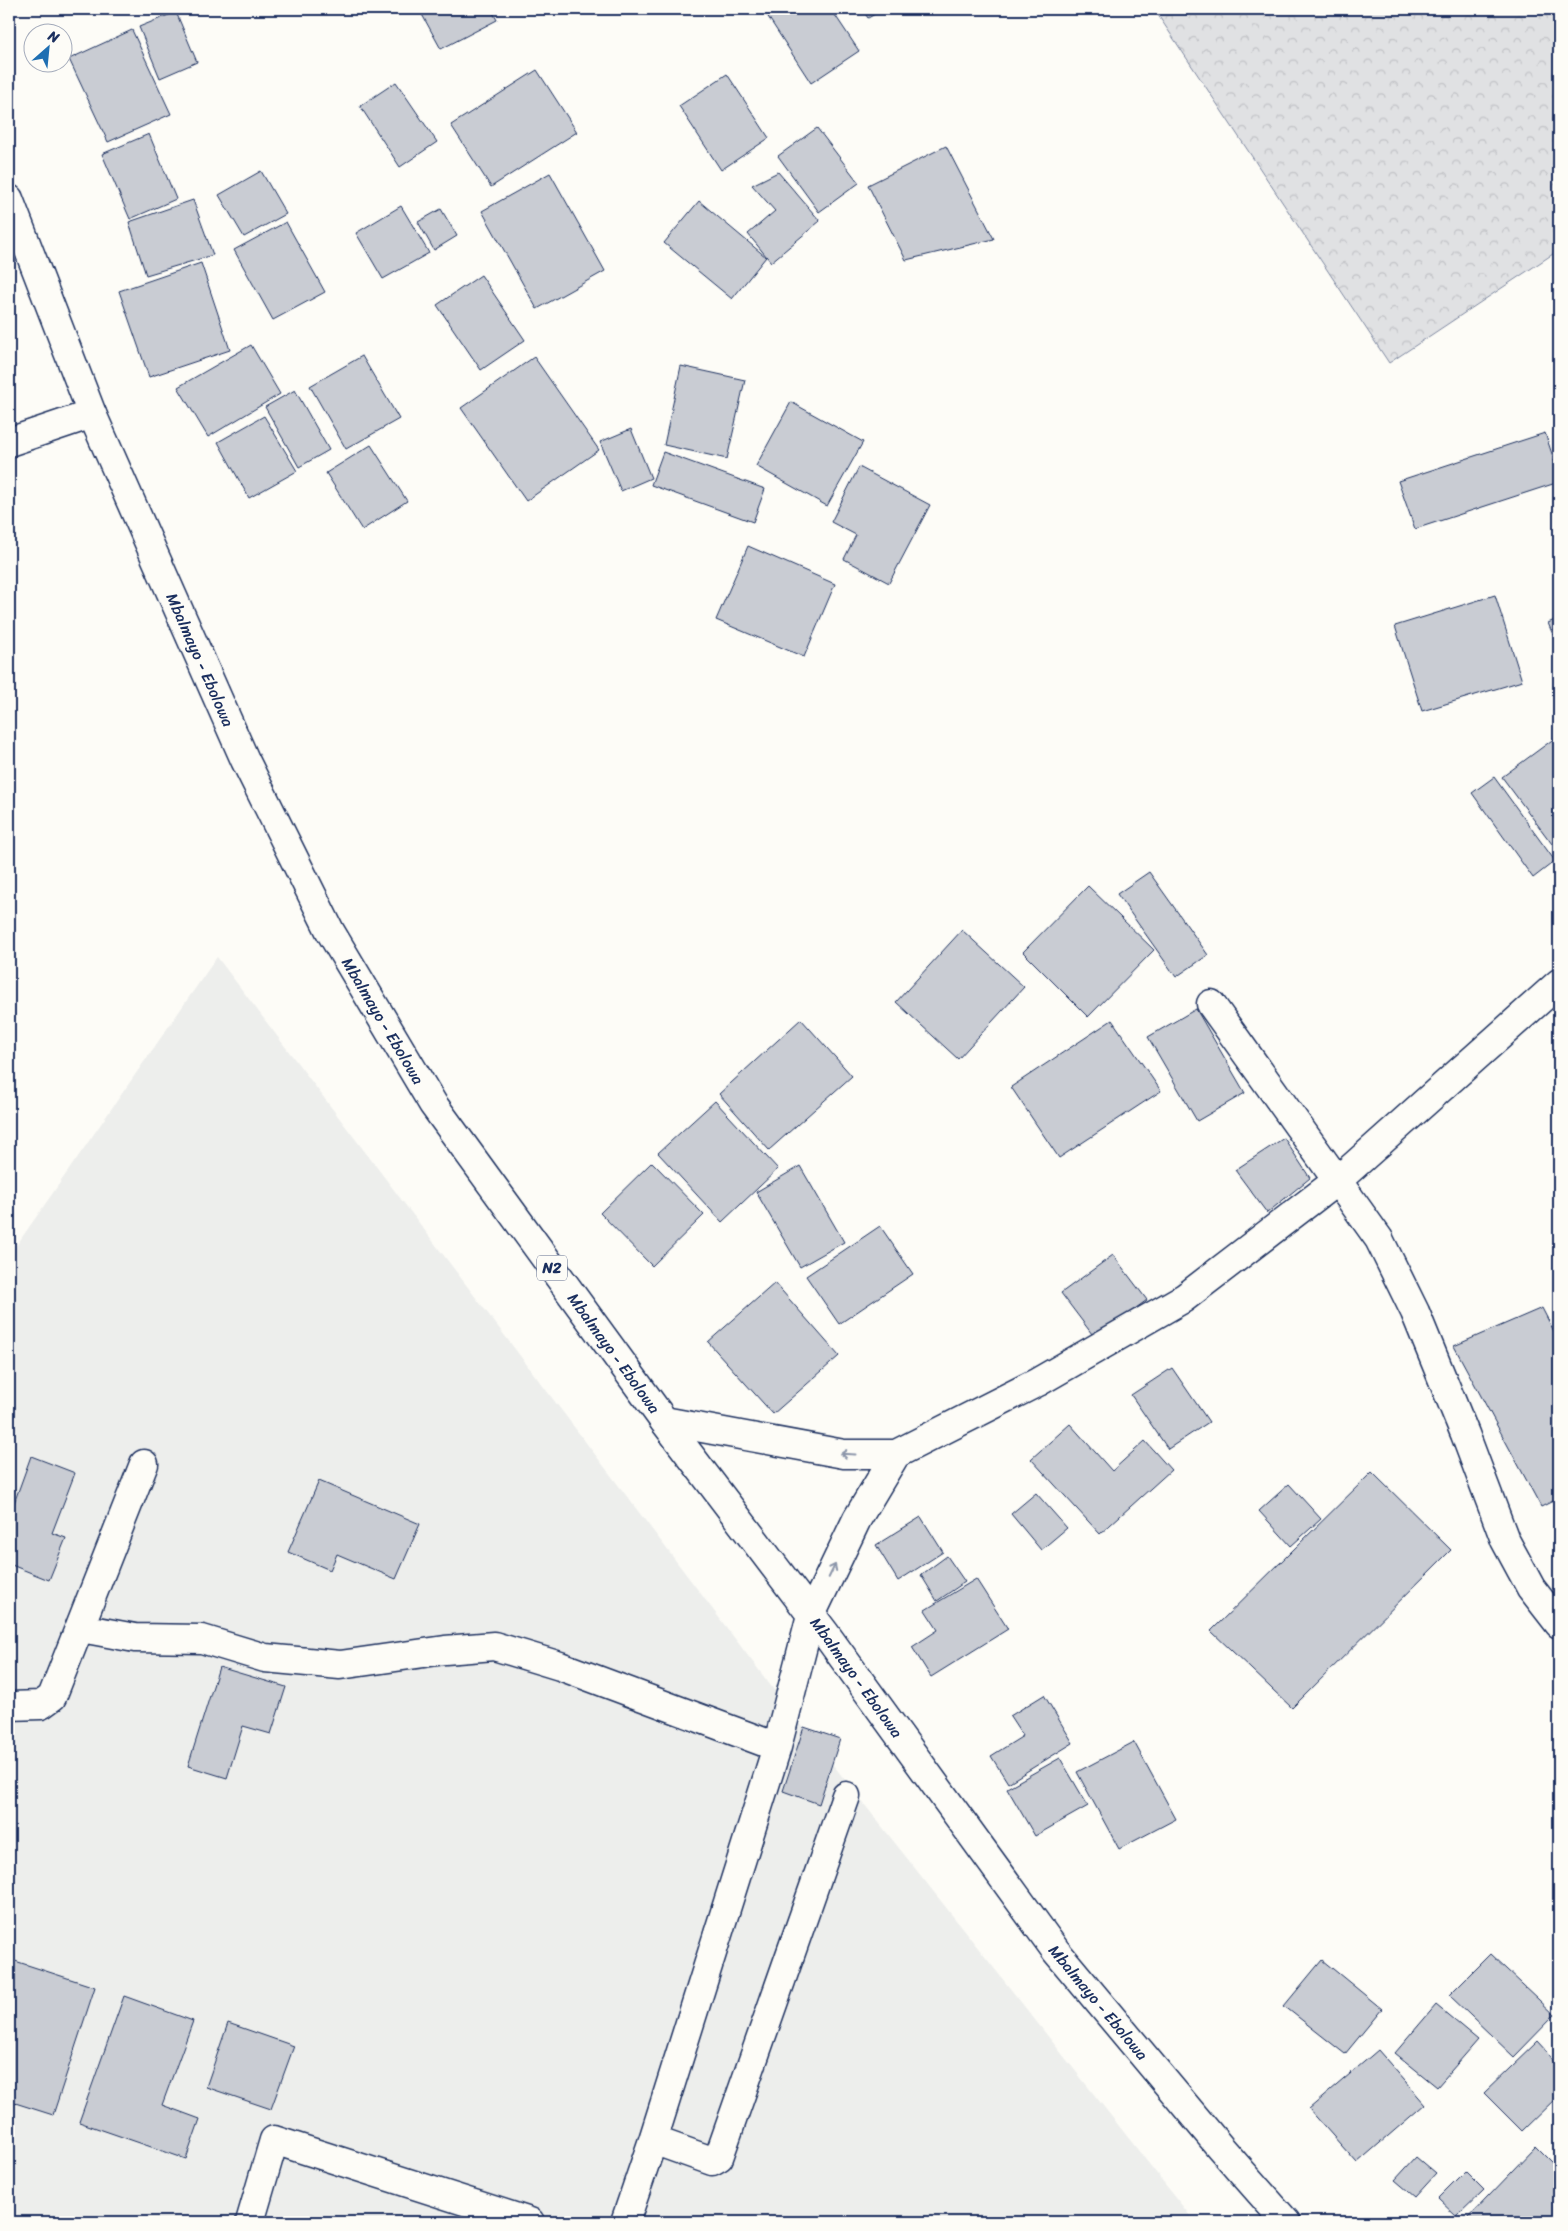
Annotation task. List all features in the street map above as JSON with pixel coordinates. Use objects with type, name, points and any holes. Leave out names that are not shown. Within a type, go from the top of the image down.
[{"type":"main road","name":"Mbalmayo - Ebolowa","points":[[9,199],[92,414],[245,760],[330,931],[433,1104],[664,1421],[811,1615],[1056,1951],[1220,2147],[1286,2222]]},
{"type":"main road","points":[[9,442],[92,414]]},
{"type":"main road","points":[[664,1421],[844,1454],[896,1454],[1038,1382],[1184,1298],[1338,1180],[1559,983]]},
{"type":"main road","points":[[1211,1004],[1379,1239],[1415,1312],[1465,1434],[1505,1540],[1531,1588],[1559,1624]]},
{"type":"main road","points":[[625,2222],[653,2140],[777,1747],[811,1615],[857,1519],[896,1454]]},
{"type":"main road","points":[[9,1706],[41,1705],[52,1697],[81,1628],[144,1464]]},
{"type":"main road","points":[[81,1628],[135,1638],[202,1639],[265,1658],[340,1665],[445,1650],[494,1646],[560,1666],[777,1747]]},
{"type":"main road","points":[[653,2140],[712,2161],[719,2157],[846,1796]]},
{"type":"main road","points":[[250,2222],[274,2140],[530,2222]]},
{"type":"shaded area","points":[[217,957],[777,1694],[1195,2222],[9,2222],[9,1256]]},
{"type":"green space","points":[[1154,9],[1559,9],[1559,250],[1389,363]]},
{"type":"building","points":[[419,9],[491,9],[497,20],[441,49]]},
{"type":"building","points":[[763,9],[831,9],[859,51],[811,83]]},
{"type":"building","points":[[862,9],[884,9],[868,18]]},
{"type":"building","points":[[176,12],[197,62],[160,78],[139,27]]},
{"type":"building","points":[[132,30],[171,114],[108,142],[72,65],[72,58]]},
{"type":"building","points":[[537,70],[577,132],[491,187],[451,125]]},
{"type":"building","points":[[727,74],[769,138],[721,170],[679,106]]},
{"type":"building","points":[[396,82],[437,142],[400,167],[360,106]]},
{"type":"building","points":[[817,128],[859,183],[819,212],[778,156]]},
{"type":"building","points":[[149,134],[176,199],[130,219],[102,154]]},
{"type":"building","points":[[946,146],[994,239],[906,260],[868,185]]},
{"type":"building","points":[[261,171],[286,214],[244,237],[219,195]]},
{"type":"building","points":[[778,172],[820,221],[771,262],[748,234],[775,211],[752,185]]},
{"type":"building","points":[[550,173],[605,271],[537,309],[482,211]]},
{"type":"building","points":[[193,200],[213,255],[146,275],[129,222]]},
{"type":"building","points":[[699,201],[766,257],[732,299],[664,243]]},
{"type":"building","points":[[401,206],[429,253],[383,279],[356,233]]},
{"type":"building","points":[[441,209],[457,236],[434,250],[418,222]]},
{"type":"building","points":[[286,222],[325,292],[273,320],[234,250]]},
{"type":"building","points":[[201,263],[230,350],[149,377],[119,291]]},
{"type":"building","points":[[481,275],[525,340],[481,370],[437,305]]},
{"type":"building","points":[[251,345],[280,394],[208,437],[178,387]]},
{"type":"building","points":[[362,356],[399,419],[346,449],[310,386]]},
{"type":"building","points":[[534,357],[599,450],[526,501],[461,408]]},
{"type":"building","points":[[681,366],[745,380],[727,459],[664,445]]},
{"type":"building","points":[[295,390],[329,450],[299,467],[265,407]]},
{"type":"building","points":[[791,402],[863,442],[827,506],[756,466]]},
{"type":"building","points":[[264,416],[297,471],[249,498],[218,442]]},
{"type":"building","points":[[631,429],[651,478],[621,491],[600,442]]},
{"type":"building","points":[[1545,433],[1559,475],[1559,482],[1415,529],[1398,481]]},
{"type":"building","points":[[371,445],[407,501],[362,530],[326,473]]},
{"type":"building","points":[[663,452],[765,489],[753,522],[651,485]]},
{"type":"building","points":[[859,467],[930,505],[889,583],[844,559],[856,535],[831,522]]},
{"type":"building","points":[[748,546],[835,584],[804,657],[716,620]]},
{"type":"building","points":[[1495,595],[1522,681],[1422,711],[1395,626]]},
{"type":"building","points":[[1559,618],[1559,649],[1548,623]]},
{"type":"building","points":[[1559,735],[1559,838],[1552,844],[1502,777]]},
{"type":"building","points":[[1494,777],[1555,861],[1533,878],[1472,793]]},
{"type":"building","points":[[1149,872],[1208,955],[1176,977],[1117,894]]},
{"type":"building","points":[[1088,886],[1154,950],[1088,1017],[1023,952]]},
{"type":"building","points":[[962,930],[1024,987],[958,1059],[896,1002]]},
{"type":"building","points":[[1196,1009],[1245,1093],[1197,1121],[1148,1037]]},
{"type":"building","points":[[801,1019],[852,1076],[769,1150],[719,1094]]},
{"type":"building","points":[[1112,1020],[1161,1091],[1059,1158],[1011,1087]]},
{"type":"building","points":[[715,1101],[778,1169],[722,1222],[658,1153]]},
{"type":"building","points":[[1284,1138],[1310,1178],[1267,1213],[1235,1170]]},
{"type":"building","points":[[652,1162],[704,1215],[652,1266],[600,1213]]},
{"type":"building","points":[[800,1166],[844,1242],[800,1267],[756,1192]]},
{"type":"building","points":[[880,1226],[913,1274],[839,1324],[806,1276]]},
{"type":"building","points":[[1113,1255],[1147,1300],[1095,1338],[1061,1293]]},
{"type":"building","points":[[775,1283],[839,1356],[773,1414],[708,1342]]},
{"type":"building","points":[[1542,1308],[1559,1341],[1559,1498],[1541,1507],[1454,1346]]},
{"type":"building","points":[[1172,1368],[1209,1422],[1168,1449],[1131,1395]]},
{"type":"building","points":[[1070,1424],[1112,1471],[1145,1441],[1171,1470],[1100,1534],[1031,1459]]},
{"type":"building","points":[[31,1456],[75,1473],[52,1533],[66,1538],[49,1580],[9,1564],[9,1517]]},
{"type":"building","points":[[1372,1472],[1451,1550],[1292,1708],[1211,1631]]},
{"type":"building","points":[[319,1481],[420,1524],[396,1579],[337,1554],[330,1570],[288,1552]]},
{"type":"building","points":[[1289,1484],[1321,1519],[1291,1546],[1259,1511]]},
{"type":"building","points":[[1036,1493],[1067,1528],[1041,1550],[1011,1514]]},
{"type":"building","points":[[921,1517],[943,1552],[898,1581],[876,1545]]},
{"type":"building","points":[[947,1556],[965,1582],[937,1601],[921,1575]]},
{"type":"building","points":[[976,1579],[1008,1629],[931,1677],[912,1647],[938,1630],[925,1610]]},
{"type":"building","points":[[219,1667],[286,1687],[271,1734],[243,1726],[227,1778],[188,1766]]},
{"type":"building","points":[[1044,1695],[1073,1743],[1008,1783],[991,1756],[1023,1736],[1010,1716]]},
{"type":"building","points":[[804,1727],[840,1739],[819,1804],[783,1791]]},
{"type":"building","points":[[1134,1742],[1176,1819],[1119,1849],[1077,1772]]},
{"type":"building","points":[[1060,1758],[1088,1806],[1035,1836],[1007,1788]]},
{"type":"building","points":[[1490,1954],[1555,2015],[1514,2057],[1449,1995]]},
{"type":"building","points":[[9,1959],[95,1987],[53,2115],[9,2101]]},
{"type":"building","points":[[1322,1960],[1382,2009],[1345,2054],[1284,2006]]},
{"type":"building","points":[[124,1996],[193,2021],[162,2105],[200,2119],[186,2159],[79,2122]]},
{"type":"building","points":[[1436,2005],[1478,2040],[1437,2087],[1395,2053]]},
{"type":"building","points":[[228,2023],[294,2046],[271,2109],[206,2087]]},
{"type":"building","points":[[1537,2042],[1559,2066],[1559,2095],[1522,2131],[1484,2093]]},
{"type":"building","points":[[1378,2050],[1425,2104],[1357,2163],[1309,2109]]},
{"type":"building","points":[[1536,2147],[1559,2170],[1559,2222],[1464,2222]]},
{"type":"building","points":[[1416,2157],[1436,2174],[1415,2197],[1395,2180]]},
{"type":"building","points":[[1465,2171],[1484,2190],[1457,2216],[1438,2198]]}]
